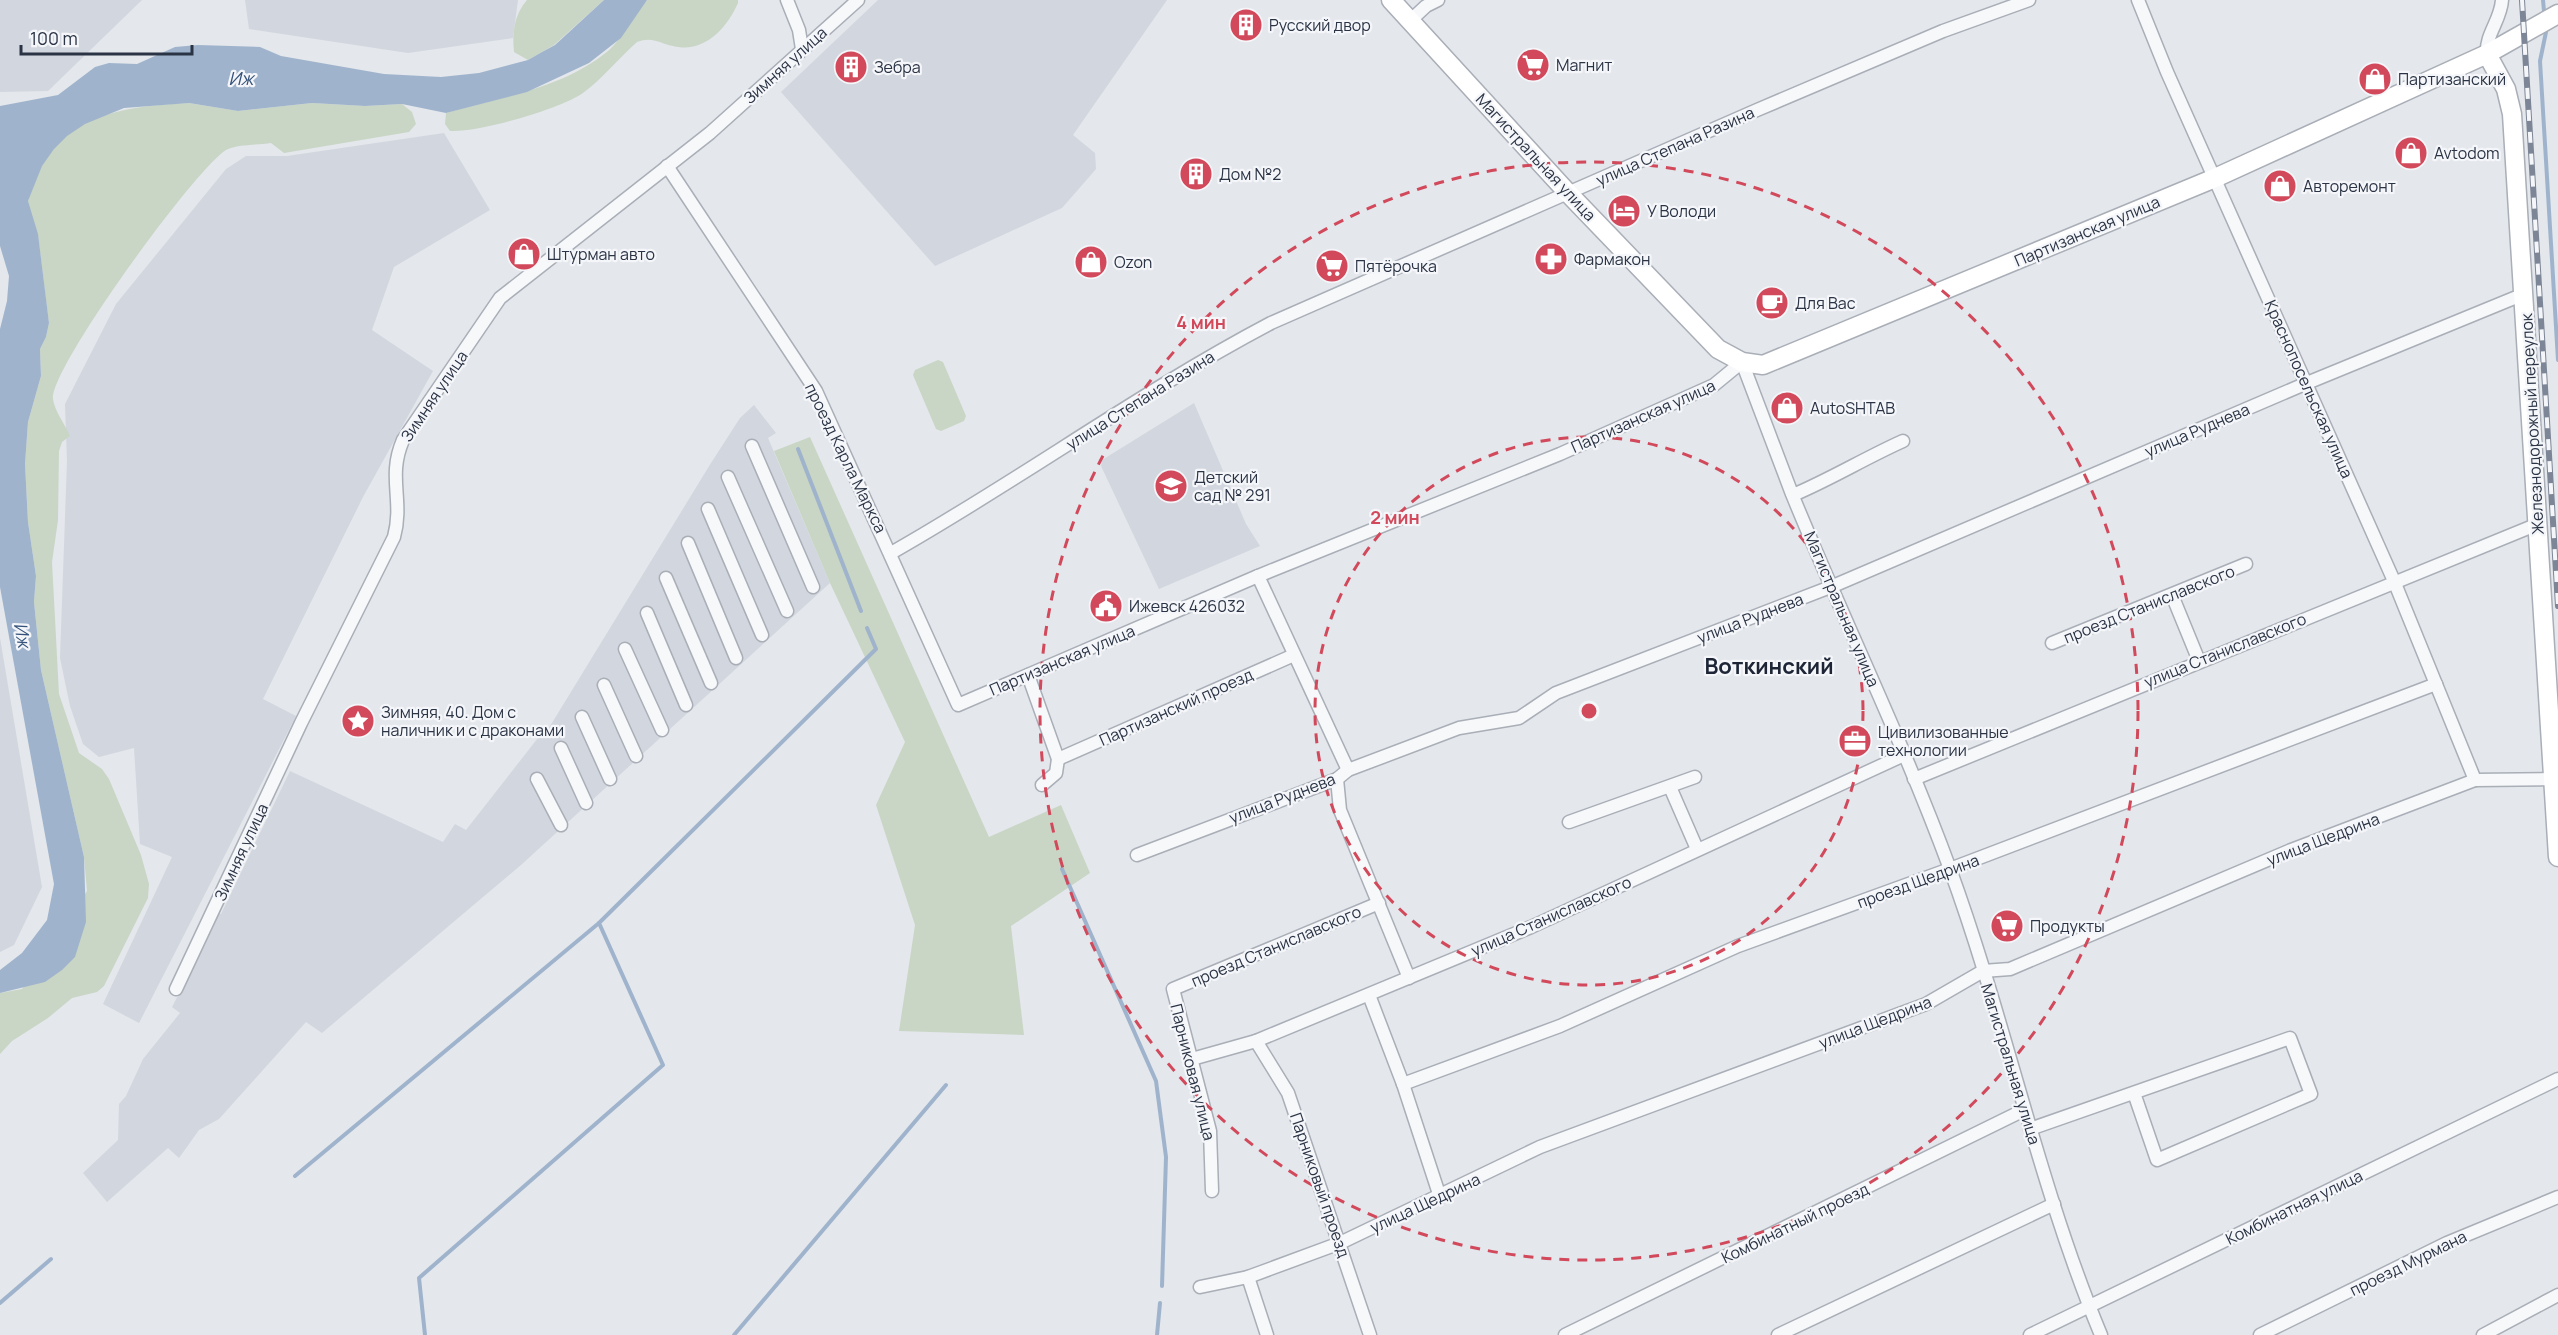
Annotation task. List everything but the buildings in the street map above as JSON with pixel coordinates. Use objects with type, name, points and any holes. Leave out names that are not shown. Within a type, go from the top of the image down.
[{"type":"street","points":[[787,0],[799,30],[802,50]]},
{"type":"street","name":"Зимняя улица","points":[[176,989],[301,723],[394,537],[399,519],[394,459],[403,440],[500,298],[710,133],[858,0]]},
{"type":"street","name":"Магистральная улица","points":[[1391,0],[1568,193],[1718,349],[1742,362],[1793,495],[1950,869],[1995,1003],[2024,1110],[2054,1203],[2089,1306],[2102,1335]]},
{"type":"street","points":[[1411,21],[1426,6],[1438,0]]},
{"type":"street","name":"улица Степана Разина","points":[[891,553],[1079,439],[1210,355],[1271,323],[1921,40],[2028,0]]},
{"type":"street","name":"Краснопосельская улица","points":[[2138,0],[2167,72],[2394,581],[2475,780]]},
{"type":"street","points":[[2487,54],[2486,44],[2501,14],[2502,0]]},
{"type":"street","name":"Партизанская улица","points":[[958,705],[1258,576],[1611,431],[1713,386],[1742,362],[1763,365],[2215,178],[2487,54],[2558,14]]},
{"type":"street","name":"Железнодорожный переулок","points":[[2487,54],[2506,89],[2512,114],[2558,857]]},
{"type":"street","name":"проезд Карла Маркса","points":[[667,166],[816,391],[958,705]]},
{"type":"street","name":"улица Руднева","points":[[1137,855],[1337,779],[1348,770],[1459,728],[1519,718],[1556,693],[1833,586],[2307,382],[2524,294]]},
{"type":"street","points":[[1793,495],[1826,481],[1860,459],[1903,441]]},
{"type":"street","points":[[752,446],[813,586]]},
{"type":"street","points":[[728,477],[787,611]]},
{"type":"street","points":[[708,509],[762,635]]},
{"type":"street","name":"улица Станиславского","points":[[1914,779],[2538,524]]},
{"type":"street","points":[[688,543],[736,658]]},
{"type":"street","name":"проезд Станиславского","points":[[2052,643],[2246,564]]},
{"type":"street","points":[[1258,576],[1348,770]]},
{"type":"street","points":[[666,578],[711,683]]},
{"type":"street","points":[[2172,595],[2199,661]]},
{"type":"street","points":[[647,612],[686,705]]},
{"type":"street","points":[[625,649],[662,730]]},
{"type":"street","name":"Партизанский проезд","points":[[1058,759],[1294,655]]},
{"type":"street","points":[[1028,675],[1058,759],[1056,774],[1042,785]]},
{"type":"street","name":"проезд Щедрина","points":[[1403,1084],[1560,1026],[1738,946],[1950,869],[2436,684]]},
{"type":"street","points":[[604,685],[636,756]]},
{"type":"street","points":[[582,717],[610,779]]},
{"type":"street","points":[[561,748],[586,803]]},
{"type":"street","name":"улица Станиславского","points":[[1192,1059],[1256,1041],[1531,927],[1904,755]]},
{"type":"street","points":[[1569,822],[1695,777]]},
{"type":"street","name":"проезд Станиславского","points":[[1337,779],[1340,810],[1409,978]]},
{"type":"street","name":"улица Щедрина","points":[[1200,1287],[1248,1276],[1340,1243],[1540,1148],[1926,1004],[1983,971],[2010,969],[2291,850],[2475,780],[2553,779]]},
{"type":"street","points":[[537,780],[561,825]]},
{"type":"street","points":[[1670,787],[1697,849]]},
{"type":"street","name":"проезд Станиславского","points":[[1173,989],[1379,903]]},
{"type":"street","name":"Парниковая улица","points":[[1173,989],[1210,1131],[1212,1191]]},
{"type":"street","points":[[1369,995],[1403,1084],[1440,1197]]},
{"type":"street","points":[[2030,1129],[2134,1092],[2290,1038],[2311,1094],[2157,1160],[2134,1092]]},
{"type":"street","name":"Парниковый проезд","points":[[1256,1041],[1288,1093],[1370,1335]]},
{"type":"street","name":"Комбинатная улица","points":[[2030,1335],[2558,1079]]},
{"type":"street","name":"Комбинатный проезд","points":[[1565,1335],[2024,1110]]},
{"type":"street","name":"проезд Мурмана","points":[[2260,1335],[2447,1242],[2558,1197]]},
{"type":"street","points":[[1778,1335],[2054,1203]]},
{"type":"street","points":[[1248,1276],[1267,1335]]},
{"type":"street","points":[[2482,1335],[2558,1295]]},
{"type":"shaded area","points":[[0,0],[142,0],[48,91],[0,92]]},
{"type":"shaded area","points":[[245,0],[518,0],[513,38],[408,53],[249,29]]},
{"type":"shaded area","points":[[878,0],[1167,0],[1073,135],[1095,153],[1096,169],[1090,176],[1062,208],[935,266],[781,92]]},
{"type":"shaded area","points":[[444,133],[490,210],[394,267],[372,330],[433,371],[363,497],[263,699],[296,716],[139,1023],[103,1004],[172,857],[140,844],[134,748],[99,757],[83,744],[70,706],[60,658],[67,461],[65,404],[116,304],[226,169],[246,156],[287,156]]},
{"type":"shaded area","name":"Детский сад № 291","points":[[1194,403],[1246,524],[1260,546],[1159,589],[1101,466],[1102,460]]},
{"type":"shaded area","points":[[754,405],[776,433],[768,438],[830,583],[521,865],[322,1033],[306,1022],[219,1119],[199,1130],[179,1158],[168,1148],[107,1202],[83,1173],[118,1140],[119,1104],[126,1096],[143,1059],[180,1013],[172,1007],[212,930],[207,927],[218,913],[221,914],[290,771],[443,842],[455,824],[466,830],[541,734],[544,736],[711,463],[740,418]]},
{"type":"shaded area","points":[[0,638],[42,887],[14,945],[0,952]]},
{"type":"green space","points":[[527,0],[604,0],[554,45],[528,60],[514,52],[513,45],[517,18]]},
{"type":"green space","points":[[647,0],[738,0],[738,3],[721,30],[704,43],[684,47],[651,40],[637,42],[583,93],[556,106],[518,119],[463,131],[450,131],[445,124],[446,113],[551,83],[590,64],[614,45]]},
{"type":"green space","points":[[189,103],[238,111],[312,103],[365,106],[402,104],[412,112],[416,124],[409,132],[284,153],[271,143],[226,150],[185,193],[127,270],[74,350],[58,380],[53,399],[70,436],[62,442],[59,451],[58,520],[52,562],[59,694],[79,753],[102,769],[109,779],[141,855],[149,884],[148,898],[104,986],[97,992],[72,998],[48,1018],[12,1041],[0,1054],[0,993],[22,989],[87,891],[84,857],[41,670],[34,602],[36,576],[28,522],[25,464],[28,422],[41,376],[40,349],[49,323],[38,237],[28,201],[37,175],[49,154],[64,138],[81,126],[122,111]]},
{"type":"green space","points":[[938,360],[943,362],[966,416],[964,421],[941,431],[936,429],[913,375],[915,370]]},
{"type":"green space","points":[[810,437],[989,837],[1061,805],[1090,873],[1011,926],[1024,1035],[899,1031],[915,925],[876,805],[905,742],[830,583],[774,451]]},
{"type":"water","name":"Иж","points":[[604,0],[647,0],[621,38],[589,63],[527,92],[446,113],[402,104],[365,106],[312,103],[238,111],[189,103],[124,108],[85,124],[67,136],[42,166],[28,201],[38,234],[49,323],[40,349],[41,376],[28,422],[25,464],[28,522],[36,576],[34,602],[41,670],[84,857],[86,922],[75,957],[62,970],[45,982],[0,993],[0,970],[22,953],[47,920],[54,884],[0,587],[0,329],[7,301],[9,276],[0,246],[0,106],[58,95],[95,67],[109,63],[137,64],[175,47],[198,45],[260,47],[281,56],[384,74],[441,77],[479,73],[528,60],[555,45]]},
{"type":"waterway","points":[[2543,0],[2544,11]]},
{"type":"waterway","points":[[2546,32],[2540,61],[2558,360]]},
{"type":"waterway","points":[[798,449],[861,611]]},
{"type":"waterway","points":[[425,1335],[419,1278],[663,1065],[599,923],[876,649],[867,628]]},
{"type":"waterway","points":[[1062,869],[1156,1081],[1166,1157],[1162,1286]]},
{"type":"waterway","points":[[295,1176],[599,923]]},
{"type":"waterway","points":[[734,1335],[946,1085]]},
{"type":"waterway","points":[[0,1303],[51,1259]]},
{"type":"waterway","points":[[1157,1335],[1160,1303]]},
{"type":"railway","points":[[2522,0],[2558,606]]},
{"type":"place","name":"Русский двор","points":[[1246,25]]},
{"type":"place","name":"Магнит","points":[[1533,65]]},
{"type":"place","name":"Зебра","points":[[851,67]]},
{"type":"place","name":"Партизанский","points":[[2375,79]]},
{"type":"place","name":"Avtodom","points":[[2411,153]]},
{"type":"place","name":"Дом №2","points":[[1196,174]]},
{"type":"place","name":"Авторемонт","points":[[2280,186]]},
{"type":"place","name":"У Володи","points":[[1624,211]]},
{"type":"place","name":"Штурман авто","points":[[524,254]]},
{"type":"place","name":"Фармакон","points":[[1551,259]]},
{"type":"place","name":"Ozon","points":[[1091,262]]},
{"type":"place","name":"Пятёрочка","points":[[1332,266]]},
{"type":"place","name":"Для Вас","points":[[1772,303]]},
{"type":"place","name":"AutoSHTAB","points":[[1787,408]]},
{"type":"place","name":"Детский сад № 291","points":[[1171,486]]},
{"type":"place","name":"Ижевск 426032","points":[[1106,606]]},
{"type":"place","name":"Зимняя, 40. Дом с наличник и с драконами","points":[[358,721]]},
{"type":"place","name":"Цивилизованные технологии","points":[[1855,741]]},
{"type":"place","name":"Продукты","points":[[2007,926]]},
{"type":"district","name":"Воткинский","points":[[1769,666]]}]
